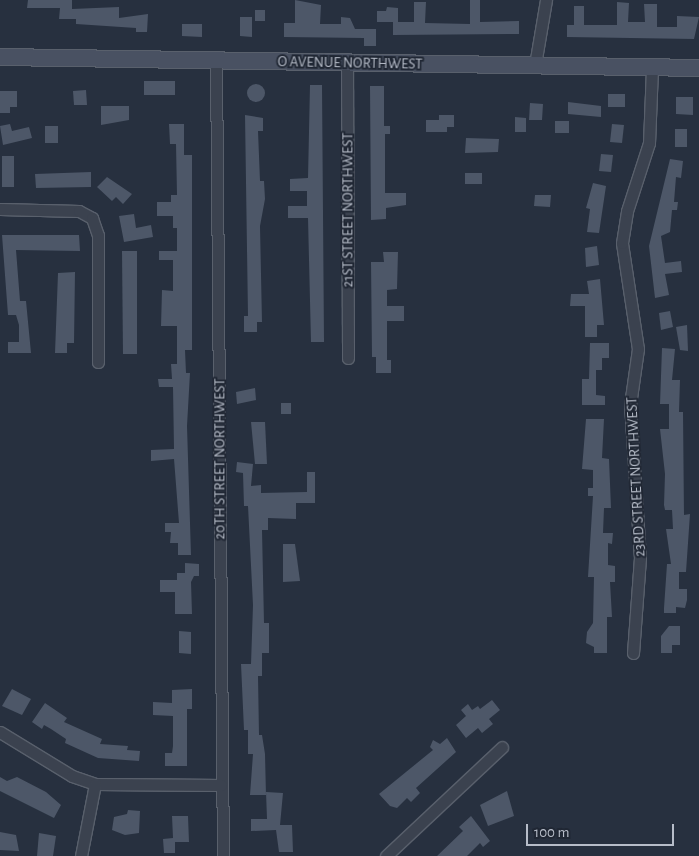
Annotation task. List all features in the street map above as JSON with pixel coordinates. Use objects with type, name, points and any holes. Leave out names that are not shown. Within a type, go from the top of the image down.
[{"type":"street","points":[[535,65],[546,0]]},
{"type":"street","name":"O AVENUE NORTHWEST","points":[[0,57],[699,68]]},
{"type":"street","name":"20TH STREET NORTHWEST","points":[[216,61],[223,856]]},
{"type":"street","name":"21ST STREET NORTHWEST","points":[[347,62],[348,358]]},
{"type":"street","name":"23RD STREET NORTHWEST","points":[[633,652],[640,567],[630,405],[638,349],[622,244],[627,212],[649,143],[652,68]]},
{"type":"street","points":[[0,209],[79,210],[92,218],[98,235],[98,362]]},
{"type":"street","points":[[0,732],[72,776],[94,784],[221,785]]},
{"type":"street","points":[[386,856],[502,748]]},
{"type":"street","points":[[80,856],[94,784]]},
{"type":"building","points":[[28,0],[72,0],[72,9],[119,7],[119,18],[148,14],[147,32],[136,32],[136,28],[76,24],[76,19],[59,19],[60,8],[27,8]]},
{"type":"building","points":[[295,0],[321,5],[320,24],[341,24],[341,17],[350,18],[355,29],[376,29],[376,46],[364,46],[364,38],[284,37],[284,23],[295,23]]},
{"type":"building","points":[[470,0],[480,0],[480,22],[519,21],[519,34],[393,35],[393,22],[414,22],[414,2],[426,2],[425,23],[470,24]]},
{"type":"building","points":[[617,2],[629,3],[628,22],[645,22],[644,4],[657,4],[657,27],[677,27],[677,16],[699,17],[694,39],[567,37],[567,25],[574,25],[574,6],[584,6],[584,25],[617,25]]},
{"type":"building","points":[[387,7],[398,8],[398,22],[377,22],[377,11],[386,11]]},
{"type":"building","points":[[255,10],[265,10],[265,21],[255,21]]},
{"type":"building","points":[[240,17],[252,17],[252,37],[240,36]]},
{"type":"building","points":[[182,24],[202,24],[202,37],[182,36]]},
{"type":"building","points":[[144,81],[175,81],[175,95],[144,95]]},
{"type":"building","points":[[256,84],[262,87],[265,93],[262,99],[256,102],[250,99],[247,93],[250,87]]},
{"type":"building","points":[[310,85],[322,85],[324,342],[311,342],[308,218],[288,218],[288,206],[307,206],[307,191],[290,191],[290,179],[308,178]]},
{"type":"building","points":[[370,86],[384,86],[384,126],[390,126],[390,134],[385,134],[385,193],[406,193],[406,205],[386,208],[386,219],[371,220]]},
{"type":"building","points":[[86,90],[87,105],[74,105],[73,91]]},
{"type":"building","points":[[0,91],[17,91],[17,107],[10,107],[10,113],[0,113]]},
{"type":"building","points":[[608,94],[625,94],[625,107],[608,107]]},
{"type":"building","points":[[676,97],[693,97],[693,115],[676,114]]},
{"type":"building","points":[[568,102],[601,106],[601,117],[568,114]]},
{"type":"building","points":[[530,103],[543,104],[542,120],[529,120]]},
{"type":"building","points":[[101,106],[129,106],[129,120],[101,125]]},
{"type":"building","points":[[245,115],[263,118],[263,131],[258,131],[260,181],[264,181],[265,199],[260,226],[262,322],[257,322],[257,332],[244,332],[244,316],[248,316]]},
{"type":"building","points":[[439,115],[454,115],[454,127],[447,127],[447,132],[426,132],[426,120],[439,120]]},
{"type":"building","points":[[515,117],[526,118],[526,132],[515,132]]},
{"type":"building","points":[[555,121],[569,121],[569,133],[555,133]]},
{"type":"building","points":[[10,124],[12,131],[29,127],[32,138],[3,145],[0,126]]},
{"type":"building","points":[[169,124],[184,124],[184,155],[192,155],[192,350],[185,350],[186,373],[190,373],[187,426],[191,555],[178,555],[178,543],[170,543],[171,532],[165,532],[165,523],[179,523],[174,459],[151,461],[151,450],[174,449],[173,387],[159,387],[158,379],[172,379],[171,364],[177,364],[177,326],[161,326],[162,290],[173,291],[173,260],[159,260],[159,251],[177,251],[177,228],[173,228],[173,216],[157,216],[157,202],[171,202],[171,195],[177,195],[176,144],[170,144]]},
{"type":"building","points":[[612,124],[624,125],[622,143],[610,142]]},
{"type":"building","points":[[45,126],[58,126],[58,143],[45,143]]},
{"type":"building","points":[[675,129],[687,129],[687,147],[675,147]]},
{"type":"building","points":[[466,138],[499,139],[498,152],[465,153]]},
{"type":"building","points":[[601,154],[613,155],[611,172],[599,171]]},
{"type":"building","points":[[2,156],[14,156],[14,187],[2,187]]},
{"type":"building","points":[[670,159],[683,161],[681,178],[676,177],[674,202],[678,202],[677,210],[672,210],[670,232],[661,236],[665,263],[681,261],[682,272],[665,274],[669,295],[655,298],[649,246]]},
{"type":"building","points":[[91,172],[91,187],[36,188],[35,174]]},
{"type":"building","points":[[465,173],[482,173],[482,184],[465,184]]},
{"type":"building","points":[[107,177],[132,194],[123,204],[116,197],[112,201],[97,187]]},
{"type":"building","points":[[593,183],[606,186],[599,233],[587,232],[590,209],[586,208]]},
{"type":"building","points":[[535,195],[551,195],[550,207],[534,206]]},
{"type":"building","points":[[134,214],[136,228],[151,225],[153,237],[124,242],[119,216]]},
{"type":"building","points":[[2,235],[79,235],[80,251],[16,250],[20,301],[26,301],[31,353],[8,353],[8,342],[19,342],[19,325],[16,315],[8,315]]},
{"type":"building","points":[[597,246],[599,265],[586,267],[585,248]]},
{"type":"building","points":[[122,251],[137,251],[137,354],[123,354]]},
{"type":"building","points":[[383,252],[398,252],[397,289],[387,290],[387,306],[404,306],[404,321],[387,321],[387,360],[391,360],[391,373],[376,373],[376,357],[372,357],[371,262],[384,262]]},
{"type":"building","points":[[75,272],[74,343],[67,343],[67,353],[55,353],[58,273]]},
{"type":"building","points":[[600,279],[604,325],[597,325],[597,337],[585,337],[585,306],[570,306],[571,294],[589,294],[587,281]]},
{"type":"building","points":[[670,311],[673,327],[661,330],[659,313]]},
{"type":"building","points":[[687,325],[688,351],[680,350],[676,327]]},
{"type":"building","points":[[590,343],[609,343],[609,358],[602,358],[602,370],[596,370],[596,395],[605,396],[605,405],[582,405],[582,379],[589,379]]},
{"type":"building","points":[[662,348],[675,349],[672,380],[680,380],[679,412],[683,412],[684,515],[690,514],[686,572],[679,572],[679,589],[687,589],[687,600],[685,608],[676,607],[676,613],[664,613],[667,564],[671,564],[666,529],[673,529],[672,510],[665,510],[664,505],[665,474],[660,429],[669,429],[669,404],[660,404]]},
{"type":"building","points":[[255,388],[256,400],[237,404],[236,392]]},
{"type":"building","points":[[281,403],[291,403],[291,414],[281,414]]},
{"type":"building","points":[[586,419],[604,419],[602,458],[609,459],[611,508],[604,508],[603,533],[613,533],[612,544],[608,543],[608,565],[615,566],[615,582],[610,582],[612,617],[607,617],[607,653],[594,653],[594,647],[586,643],[587,632],[593,623],[594,577],[588,577],[593,496],[588,496],[588,488],[593,488],[593,470],[582,469]]},
{"type":"building","points":[[251,422],[265,422],[267,464],[255,464]]},
{"type":"building","points":[[237,462],[253,464],[251,486],[261,485],[261,493],[307,492],[307,472],[315,472],[315,503],[296,503],[296,519],[268,518],[268,530],[262,530],[264,623],[269,623],[269,653],[262,653],[262,676],[258,676],[259,735],[262,735],[265,754],[266,795],[250,795],[253,754],[248,754],[248,730],[244,730],[241,664],[251,664],[253,605],[248,506],[244,506],[243,473],[236,472]]},
{"type":"building","points":[[283,544],[295,544],[300,581],[283,582]]},
{"type":"building","points":[[185,563],[199,564],[199,576],[194,576],[191,582],[192,614],[175,614],[175,592],[160,592],[160,580],[177,580],[177,573],[185,573]]},
{"type":"building","points":[[669,626],[680,626],[680,645],[672,645],[672,653],[661,653],[661,636]]},
{"type":"building","points":[[179,631],[191,632],[191,654],[179,653]]},
{"type":"building","points":[[12,689],[31,699],[22,715],[2,706]]},
{"type":"building","points":[[192,689],[192,709],[187,709],[187,766],[165,766],[165,753],[172,753],[173,716],[153,715],[153,702],[172,703],[172,690]]},
{"type":"building","points":[[492,700],[500,710],[489,719],[493,724],[482,733],[478,728],[466,738],[456,725],[466,716],[461,710],[468,704],[472,710],[478,706],[480,709]]},
{"type":"building","points":[[45,703],[67,718],[64,722],[102,739],[100,744],[128,746],[127,750],[140,751],[139,761],[98,758],[65,743],[66,739],[44,725],[42,729],[32,722]]},
{"type":"building","points":[[447,738],[456,752],[416,788],[420,793],[411,802],[407,798],[397,808],[390,806],[379,794],[433,750],[430,747],[433,740],[440,744]]},
{"type":"building","points":[[0,777],[7,781],[17,777],[46,792],[61,805],[54,818],[0,791]]},
{"type":"building","points":[[507,791],[514,816],[488,826],[480,805]]},
{"type":"building","points":[[266,792],[283,793],[280,825],[292,825],[293,852],[279,852],[276,830],[251,831],[251,819],[267,819]]},
{"type":"building","points":[[128,810],[140,811],[139,833],[125,835],[112,830],[114,817],[127,814]]},
{"type":"building","points":[[172,816],[188,816],[189,842],[175,842],[175,853],[164,853],[163,839],[173,838]]},
{"type":"building","points":[[471,816],[490,841],[483,847],[480,843],[467,856],[437,856],[463,831],[459,827]]},
{"type":"building","points":[[0,832],[16,835],[19,851],[0,850]]},
{"type":"building","points":[[39,833],[56,836],[53,856],[37,856]]}]
